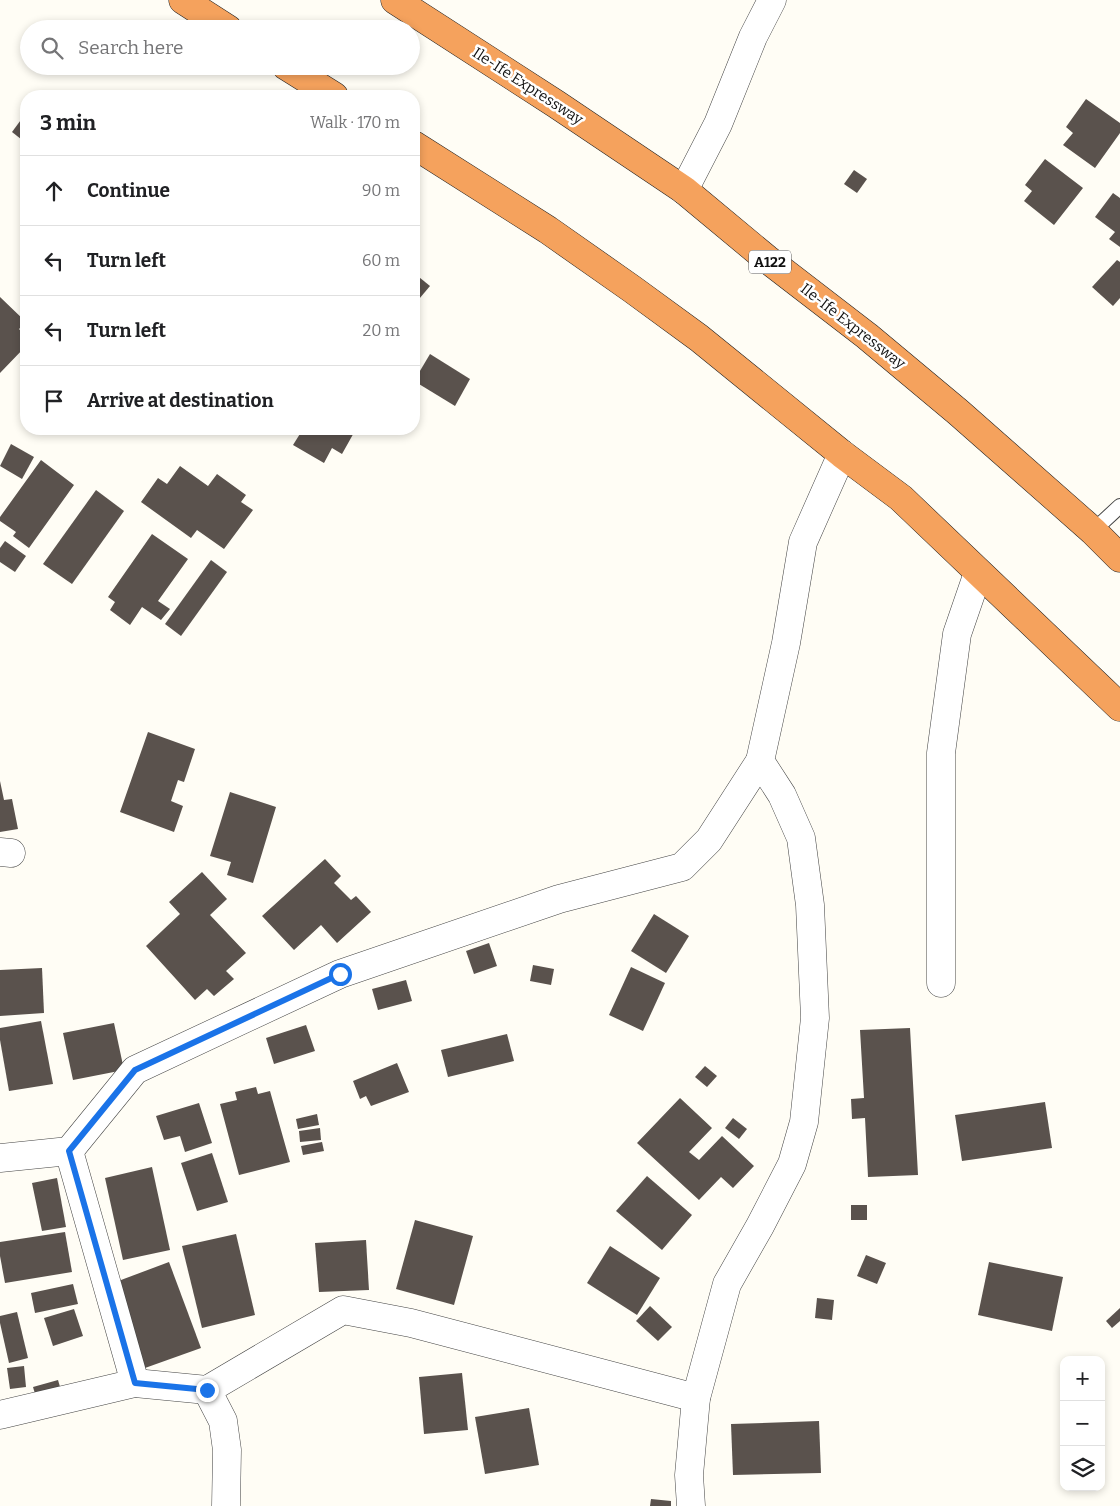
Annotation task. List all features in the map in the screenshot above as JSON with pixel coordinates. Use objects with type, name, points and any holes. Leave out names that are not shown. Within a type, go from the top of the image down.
[{"type":"highway","points":[[183,0],[214,20]]},
{"type":"highway","name":"Ile-Ife Expressway","points":[[395,0],[684,190],[767,259],[908,370],[1093,531],[1120,558]]},
{"type":"highway","points":[[300,75],[324,90]]},
{"type":"highway","points":[[420,149],[548,230],[632,289],[745,374],[842,454],[901,498],[1120,707]]},
{"type":"street","points":[[684,190],[718,124],[753,37],[772,0]]},
{"type":"street","points":[[0,1158],[69,1151],[135,1070],[340,974],[559,899],[682,867],[709,840],[760,760],[786,643],[803,542],[842,454]]},
{"type":"street","points":[[941,983],[941,752],[957,634],[978,573]]},
{"type":"street","points":[[691,1506],[689,1475],[696,1398],[727,1284],[792,1164],[804,1122],[815,1018],[810,905],[801,838],[782,795],[760,760]]},
{"type":"street","points":[[69,1151],[135,1383]]},
{"type":"street","points":[[0,1415],[135,1383],[207,1390],[343,1310],[411,1323],[696,1398]]},
{"type":"street","points":[[207,1390],[222,1421],[227,1450],[226,1506]]},
{"type":"lane","points":[[1093,531],[1120,506]]},
{"type":"building","points":[[1086,99],[1120,123],[1120,133],[1095,168],[1063,145],[1073,133],[1066,127]]},
{"type":"building","points":[[20,121],[20,138],[12,132]]},
{"type":"building","points":[[1045,159],[1083,188],[1054,225],[1024,201],[1032,191],[1025,185]]},
{"type":"building","points":[[854,170],[867,179],[857,193],[844,184]]},
{"type":"building","points":[[1113,193],[1120,198],[1120,247],[1109,239],[1115,232],[1095,217]]},
{"type":"building","points":[[1117,260],[1120,262],[1120,298],[1113,306],[1092,287]]},
{"type":"building","points":[[420,278],[430,286],[420,298]]},
{"type":"building","points":[[0,297],[20,316],[20,352],[0,373]]},
{"type":"building","points":[[430,354],[470,379],[455,406],[420,385],[420,371]]},
{"type":"building","points":[[299,435],[353,435],[342,454],[332,448],[324,463],[293,445]]},
{"type":"building","points":[[11,444],[34,457],[22,479],[0,466]]},
{"type":"building","points":[[41,460],[74,485],[29,548],[13,536],[16,532],[0,521],[0,517]]},
{"type":"building","points":[[180,466],[208,486],[217,474],[246,495],[241,502],[253,510],[224,549],[197,530],[191,538],[141,502],[158,478],[167,484]]},
{"type":"building","points":[[96,490],[124,511],[72,584],[43,564]]},
{"type":"building","points":[[152,534],[188,559],[158,601],[170,609],[161,620],[142,607],[130,625],[110,610],[115,602],[108,597]]},
{"type":"building","points":[[5,541],[26,556],[15,572],[0,562],[0,548]]},
{"type":"building","points":[[211,560],[227,572],[181,636],[165,624]]},
{"type":"building","points":[[148,732],[195,749],[184,782],[178,780],[171,801],[183,806],[174,832],[120,812]]},
{"type":"building","points":[[0,781],[4,800],[12,799],[18,829],[0,832]]},
{"type":"building","points":[[230,792],[276,807],[253,883],[227,875],[231,862],[210,856]]},
{"type":"building","points":[[325,859],[341,876],[334,883],[351,900],[356,896],[371,912],[337,943],[321,925],[294,950],[262,916]]},
{"type":"building","points":[[202,872],[227,899],[210,915],[246,953],[226,971],[234,979],[214,996],[207,989],[195,1000],[146,946],[180,914],[169,902]]},
{"type":"building","points":[[654,914],[689,936],[666,973],[631,951]]},
{"type":"building","points":[[489,943],[497,966],[474,974],[466,951]]},
{"type":"building","points":[[533,965],[554,969],[551,985],[530,981]]},
{"type":"building","points":[[631,967],[665,983],[643,1031],[609,1015]]},
{"type":"building","points":[[42,968],[44,1013],[0,1016],[0,970]]},
{"type":"building","points":[[406,980],[412,1001],[378,1010],[372,989]]},
{"type":"building","points":[[41,1021],[53,1084],[9,1091],[0,1040],[0,1028]]},
{"type":"building","points":[[114,1023],[124,1070],[73,1080],[63,1033]]},
{"type":"building","points":[[306,1025],[315,1051],[274,1064],[266,1038]]},
{"type":"building","points":[[910,1028],[918,1175],[868,1177],[865,1118],[852,1119],[851,1099],[864,1098],[860,1030]]},
{"type":"building","points":[[507,1034],[514,1061],[448,1077],[441,1050]]},
{"type":"building","points":[[397,1063],[409,1092],[371,1106],[366,1096],[360,1099],[353,1081]]},
{"type":"building","points":[[705,1066],[717,1076],[707,1087],[695,1077]]},
{"type":"building","points":[[256,1087],[258,1094],[270,1091],[290,1162],[239,1175],[220,1104],[237,1100],[235,1092]]},
{"type":"building","points":[[680,1098],[712,1128],[689,1152],[699,1160],[722,1136],[754,1166],[733,1188],[721,1177],[699,1200],[637,1143]]},
{"type":"building","points":[[1045,1102],[1052,1148],[962,1161],[955,1115]]},
{"type":"building","points":[[199,1103],[212,1143],[185,1152],[180,1136],[164,1140],[156,1116]]},
{"type":"building","points":[[317,1114],[319,1125],[298,1129],[296,1119]]},
{"type":"building","points":[[733,1118],[747,1129],[739,1139],[725,1128]]},
{"type":"building","points":[[320,1128],[321,1140],[300,1142],[299,1131]]},
{"type":"building","points":[[322,1142],[324,1151],[303,1155],[301,1146]]},
{"type":"building","points":[[212,1153],[228,1202],[197,1211],[181,1163]]},
{"type":"building","points":[[152,1167],[170,1250],[123,1260],[105,1178]]},
{"type":"building","points":[[647,1176],[692,1215],[662,1250],[616,1211]]},
{"type":"building","points":[[57,1178],[66,1227],[42,1231],[32,1183]]},
{"type":"building","points":[[851,1205],[867,1205],[867,1220],[851,1220]]},
{"type":"building","points":[[415,1220],[473,1236],[454,1305],[396,1289]]},
{"type":"building","points":[[65,1232],[72,1272],[5,1283],[0,1256],[0,1242]]},
{"type":"building","points":[[236,1234],[255,1315],[202,1328],[182,1246]]},
{"type":"building","points":[[366,1240],[369,1290],[319,1292],[315,1243]]},
{"type":"building","points":[[610,1246],[660,1278],[637,1315],[587,1283]]},
{"type":"building","points":[[866,1255],[886,1263],[877,1284],[857,1276]]},
{"type":"building","points":[[169,1262],[201,1348],[145,1368],[113,1283]]},
{"type":"building","points":[[989,1262],[1063,1277],[1052,1331],[978,1315]]},
{"type":"building","points":[[73,1284],[78,1304],[35,1313],[31,1293]]},
{"type":"building","points":[[817,1298],[834,1300],[832,1320],[815,1318]]},
{"type":"building","points":[[650,1306],[672,1327],[658,1341],[636,1321]]},
{"type":"building","points":[[1120,1308],[1120,1321],[1112,1328],[1106,1321]]},
{"type":"building","points":[[74,1309],[83,1336],[53,1346],[44,1318]]},
{"type":"building","points":[[17,1312],[28,1358],[9,1363],[0,1316]]},
{"type":"building","points":[[24,1366],[26,1387],[10,1389],[7,1368]]},
{"type":"building","points":[[462,1373],[468,1430],[424,1434],[419,1377]]},
{"type":"building","points":[[58,1380],[63,1397],[38,1404],[33,1387]]},
{"type":"building","points":[[529,1408],[539,1465],[485,1474],[475,1417]]},
{"type":"building","points":[[819,1421],[821,1473],[733,1475],[731,1424]]},
{"type":"building","points":[[651,1499],[671,1501],[671,1506],[650,1506]]},
{"type":"route","points":[[207,1390],[135,1383],[69,1151],[135,1070],[340,974]]}]
